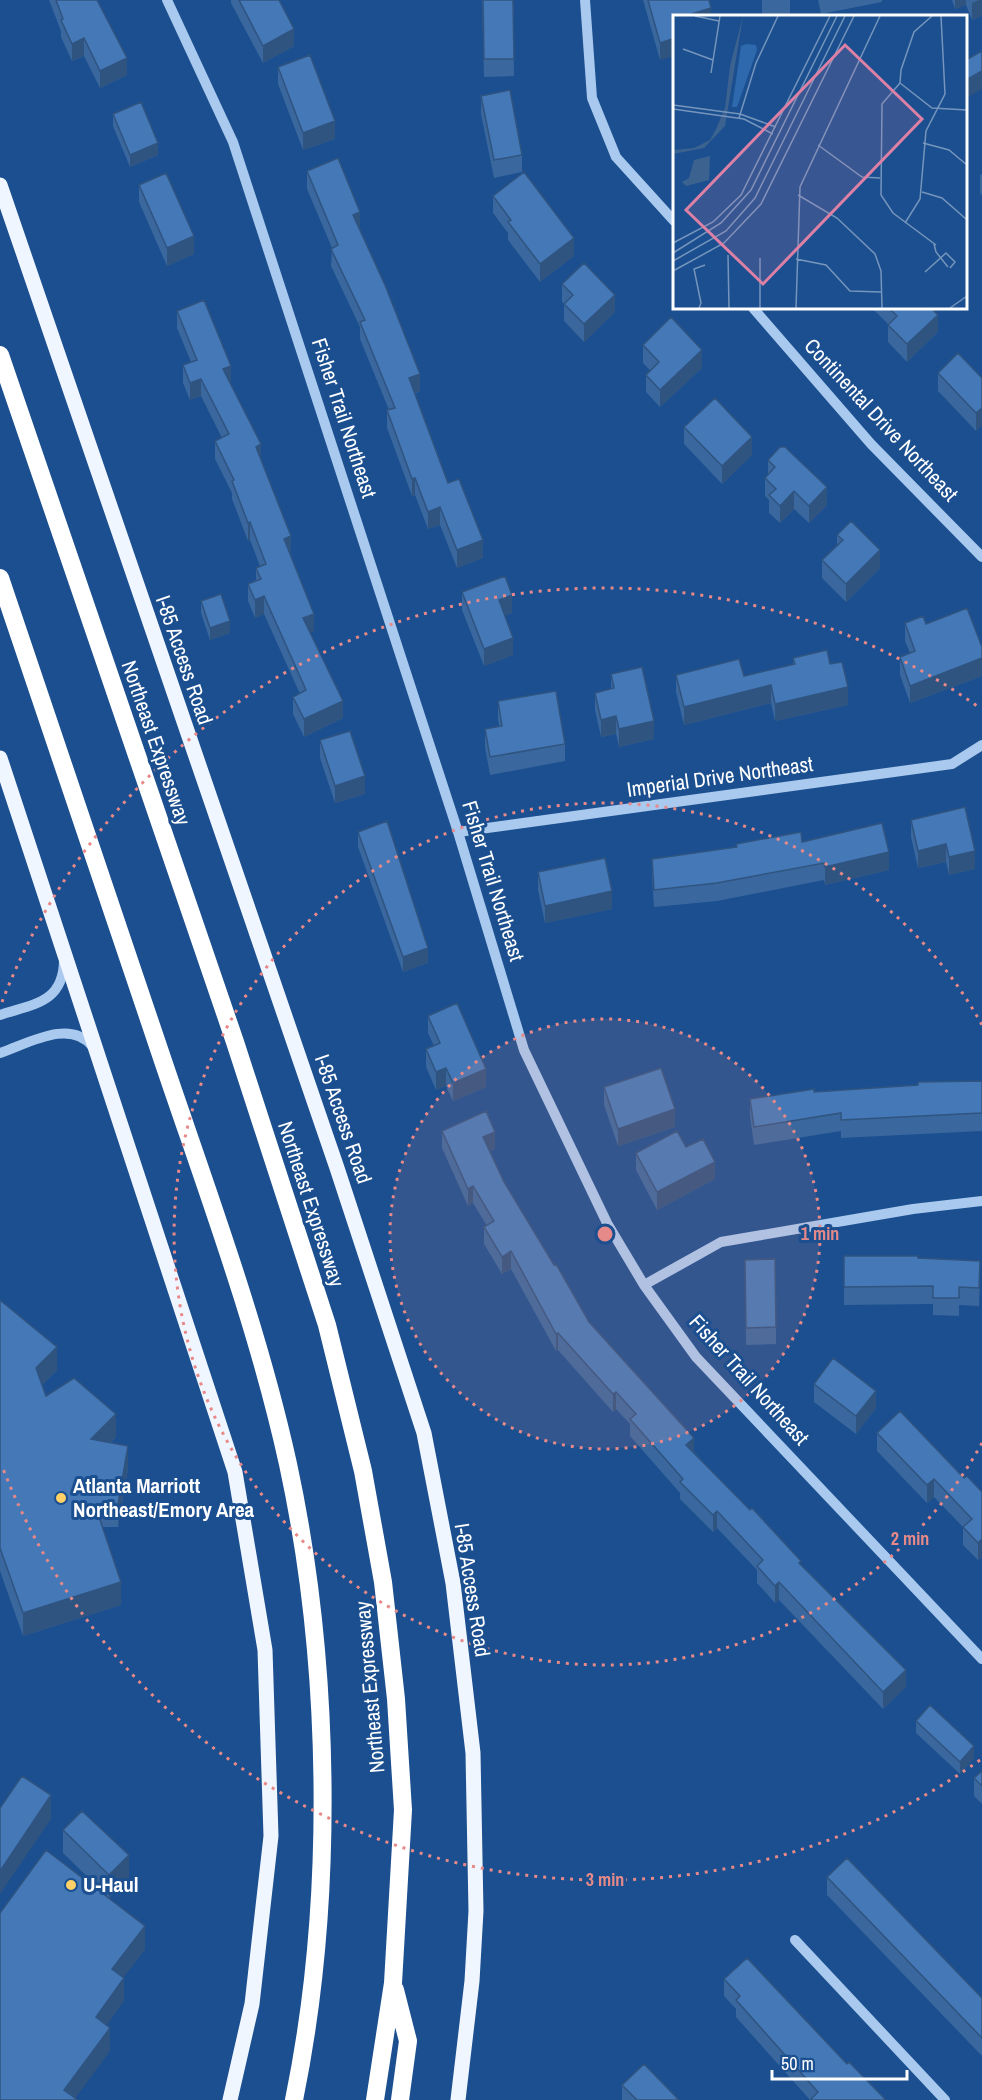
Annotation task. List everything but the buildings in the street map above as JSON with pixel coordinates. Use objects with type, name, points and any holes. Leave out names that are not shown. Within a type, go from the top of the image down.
[{"type":"highway","name":"Northeast Expressway","points":[[0,355],[246,1076],[327,1325],[363,1471],[383,1582],[396,1700],[403,1810],[393,1983],[375,2100]]},
{"type":"highway","points":[[0,578],[244,1304],[287,1463],[304,1553],[318,1678],[321,1765],[321,1863],[314,1966],[294,2100]]},
{"type":"highway","points":[[393,1983],[408,2041],[400,2100]]},
{"type":"highway","points":[[285,2100],[300,2071]]},
{"type":"main road","name":"I-85 Access Road","points":[[0,185],[337,1168],[424,1433],[453,1583],[473,1753],[476,1911],[472,1981],[458,2100]]},
{"type":"main road","points":[[0,758],[235,1472],[265,1650],[271,1836],[252,2004],[230,2100]]},
{"type":"street","name":"Fisher Trail Northeast","points":[[167,0],[233,142],[458,832],[524,1050],[607,1223],[644,1285],[696,1357],[982,1659]]},
{"type":"street","points":[[585,0],[592,98],[616,158],[673,219]]},
{"type":"street","name":"Continental Drive Northeast","points":[[754,309],[872,444],[982,557]]},
{"type":"street","name":"Imperial Drive Northeast","points":[[458,832],[952,764],[982,745]]},
{"type":"street","points":[[0,1016],[52,995],[62,982],[64,955]]},
{"type":"street","points":[[0,1053],[66,1032],[80,1034],[96,1051]]},
{"type":"street","points":[[644,1285],[721,1242],[913,1209],[982,1201]]},
{"type":"street","points":[[795,1940],[945,2100]]},
{"type":"place","name":"Atlanta Marriott Northeast/Emory Area","points":[[61,1498]]},
{"type":"place","name":"U-Haul","points":[[71,1885]]}]
